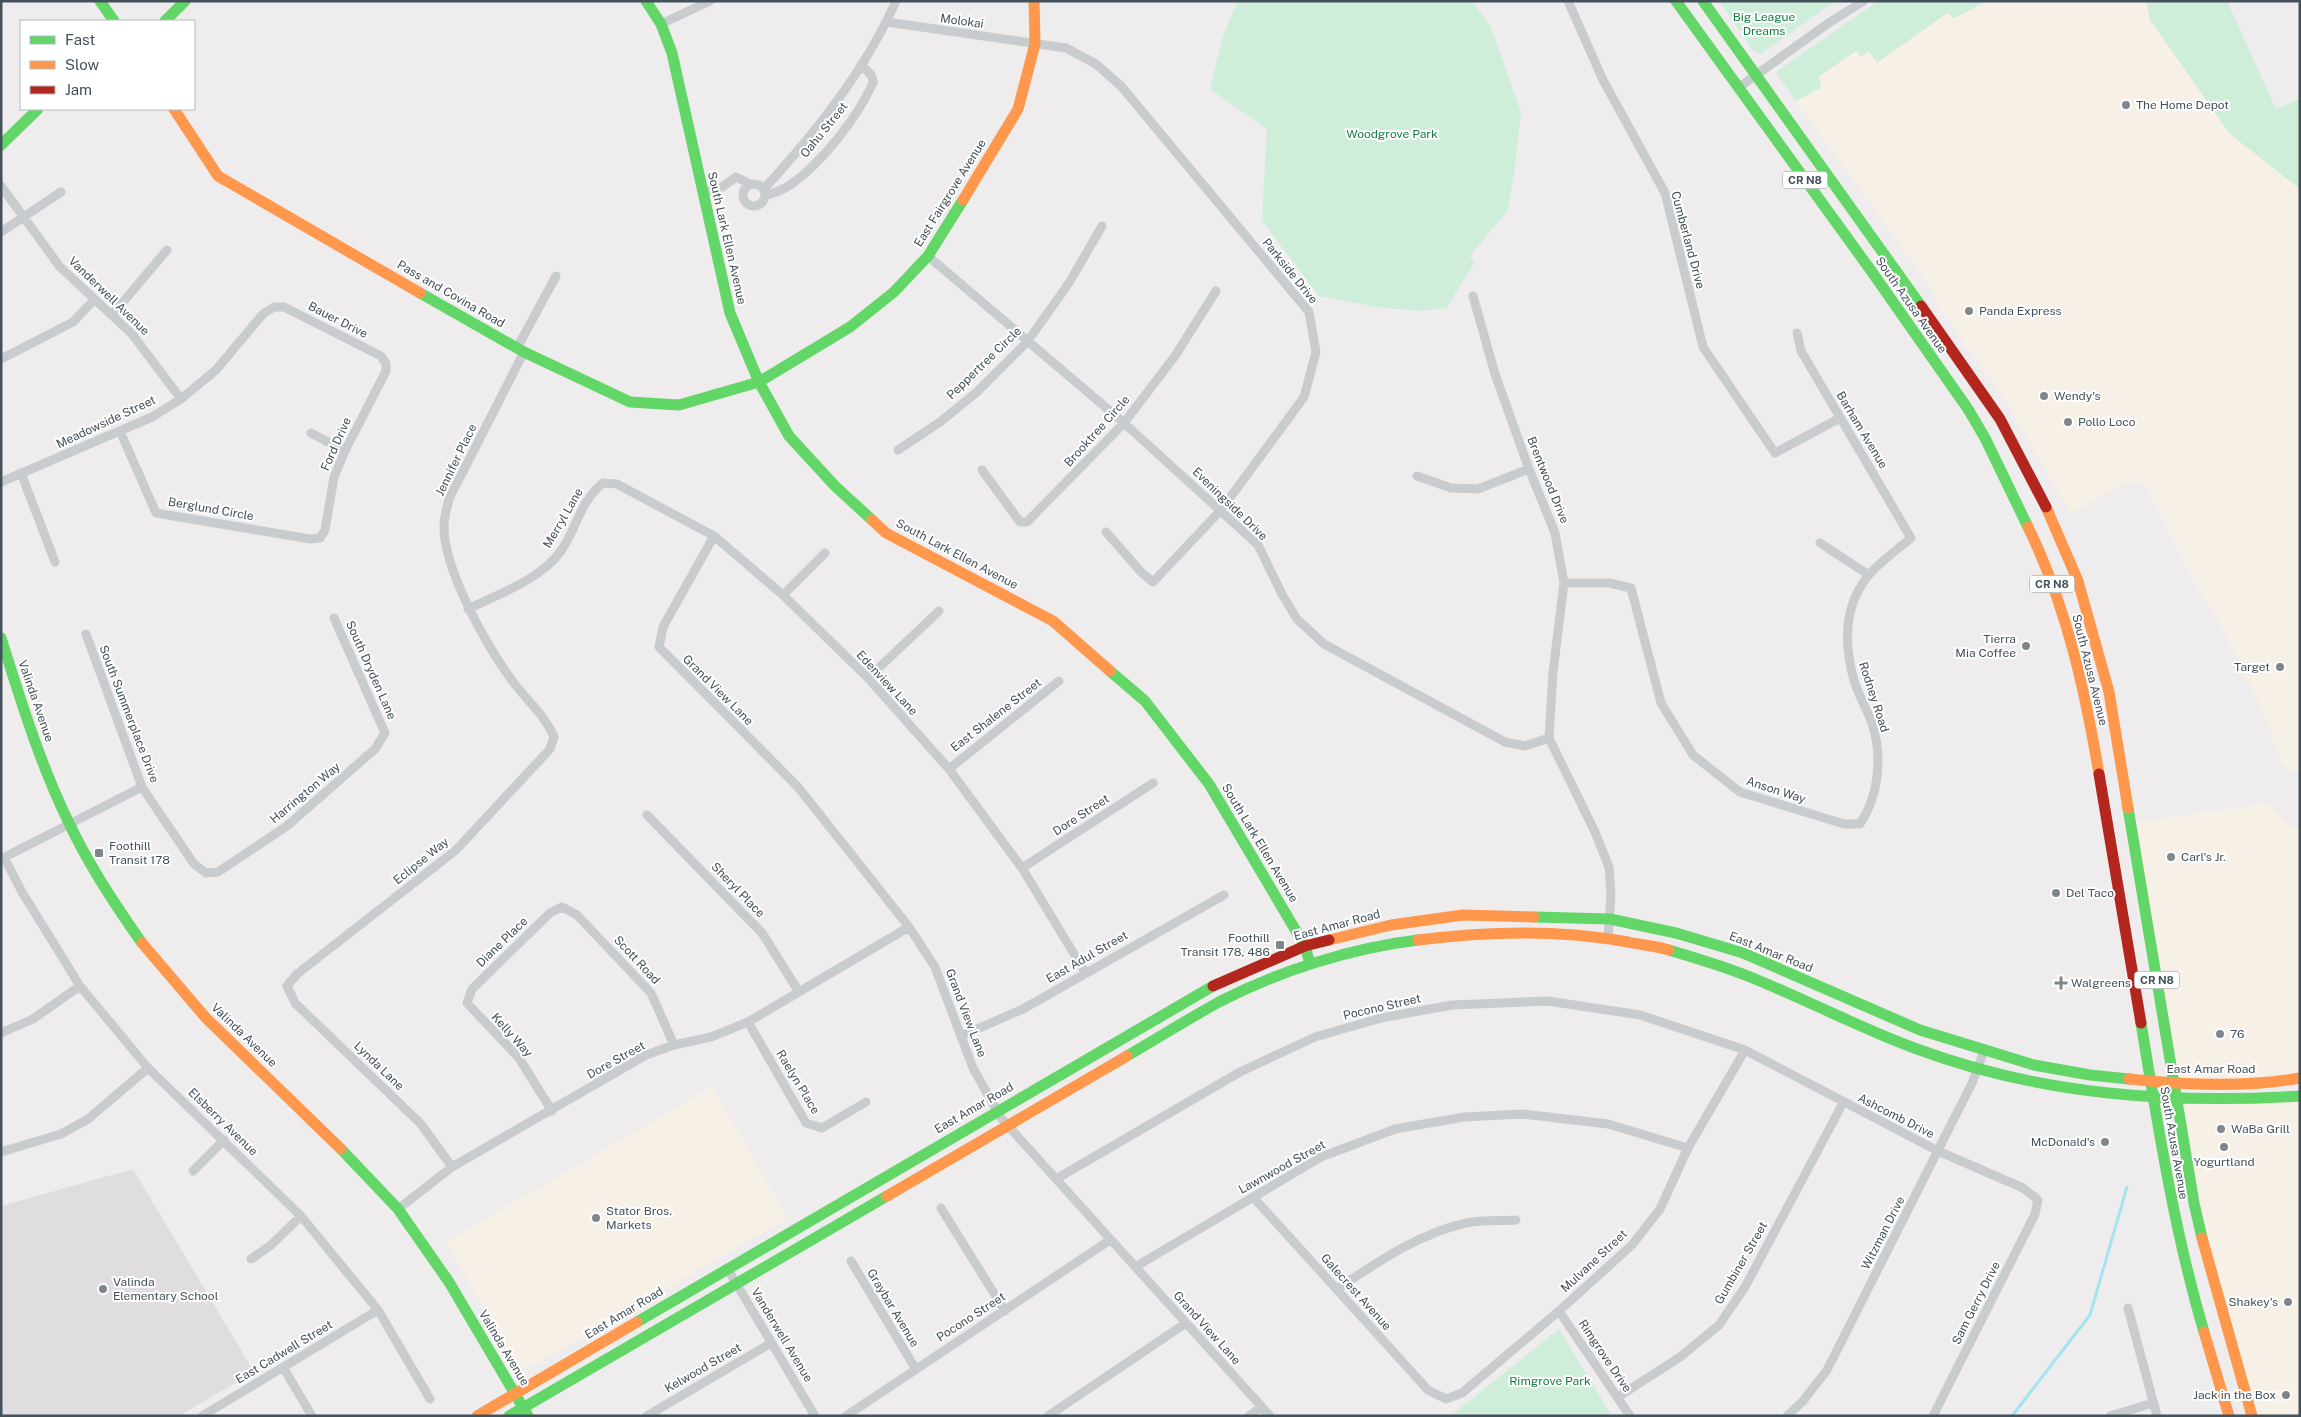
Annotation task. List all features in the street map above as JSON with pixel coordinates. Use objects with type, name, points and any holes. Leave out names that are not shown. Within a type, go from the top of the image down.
[{"type":"main road","points":[[100,1],[113,20]]},
{"type":"main road","points":[[166,20],[185,1]]},
{"type":"main road","name":"South Lark Ellen Avenue","points":[[646,1],[661,24],[680,84],[724,293],[745,353],[789,436],[835,486],[886,533],[1053,621],[1145,701],[1209,784],[1305,946],[1310,964]]},
{"type":"main road","name":"East Fairgrove Avenue","points":[[759,382],[850,328],[894,292],[928,256],[1018,109],[1035,44],[1034,1]]},
{"type":"main road","name":"South Azusa Avenue","points":[[1676,1],[1872,272],[1968,409],[2013,492],[2043,557],[2074,652],[2086,698],[2172,1208],[2194,1296],[2229,1416]]},
{"type":"main road","name":"South Azusa Avenue","points":[[1703,1],[1850,204],[2000,419],[2034,481],[2075,573],[2109,692],[2194,1204],[2216,1292],[2252,1416]]},
{"type":"main road","points":[[1,145],[37,110]]},
{"type":"main road","name":"Pass and Covina Road","points":[[175,110],[218,176],[520,350],[630,402],[678,406],[759,382]]},
{"type":"main road","name":"Valinda Avenue","points":[[1,638],[30,728],[69,824],[106,892],[146,949],[206,1018],[312,1120],[398,1209],[449,1282],[525,1412]]},
{"type":"main road","points":[[2109,835],[2133,832]]},
{"type":"main road","name":"East Amar Road","points":[[477,1416],[1206,989],[1305,946],[1391,925],[1463,915],[1610,919],[1676,933],[1742,953],[1912,1027],[1984,1051],[2034,1065],[2090,1075],[2175,1084],[2276,1082],[2300,1078]]},
{"type":"main road","points":[[509,1416],[525,1412],[737,1284],[1220,1002],[1280,975],[1310,964],[1382,945],[1459,934],[1514,932],[1551,933],[1608,939],[1655,947],[1726,967],[1784,991],[1889,1040],[1977,1069],[2054,1087],[2153,1099],[2177,1100],[2237,1100],[2300,1096]]},
{"type":"main road","points":[[2194,1296],[2216,1292]]},
{"type":"street","points":[[661,24],[710,1]]},
{"type":"street","name":"Oahu Street","points":[[764,192],[796,154],[861,65],[896,1]]},
{"type":"street","name":"Cumberland Drive","points":[[1568,1],[1602,80],[1665,193],[1703,347],[1775,453],[1840,418]]},
{"type":"street","points":[[1738,88],[1830,22],[1864,1]]},
{"type":"street","name":"Molokai","points":[[886,22],[1035,44]]},
{"type":"street","name":"Parkside Drive","points":[[1035,44],[1066,48],[1096,64],[1121,86],[1309,312],[1316,352],[1304,397],[1221,510],[1153,582],[1142,573],[1106,532]]},
{"type":"street","name":"Oahu Street","points":[[764,192],[790,186],[820,158],[839,136],[873,83],[872,76],[861,65]]},
{"type":"street","points":[[703,192],[722,187],[736,177],[750,184],[758,184],[764,192],[759,205],[748,205],[744,199],[743,192],[750,184]]},
{"type":"street","name":"Vanderwell Avenue","points":[[1,186],[23,219],[60,267],[132,334],[181,399]]},
{"type":"street","points":[[1,232],[61,192]]},
{"type":"street","name":"Peppertree Circle","points":[[898,450],[940,422],[977,392],[1027,342],[1068,283],[1102,226]]},
{"type":"street","points":[[112,315],[167,250]]},
{"type":"street","name":"Eveningside Drive","points":[[928,256],[1124,423],[1258,545],[1282,596],[1297,618],[1324,644],[1505,742],[1525,746],[1549,738]]},
{"type":"street","name":"Jennifer Place","points":[[554,738],[550,727],[510,679],[468,609],[447,548],[444,525],[449,499],[556,276]]},
{"type":"street","name":"Brooktree Circle","points":[[982,470],[1023,523],[1096,454],[1124,423],[1175,356],[1216,291]]},
{"type":"street","name":"Brentwood Drive","points":[[1472,296],[1495,374],[1529,469],[1555,533],[1564,583],[1553,672],[1549,738]]},
{"type":"street","points":[[1,358],[73,322],[94,300]]},
{"type":"street","name":"Bauer Drive","points":[[274,307],[284,307],[381,356],[386,364]]},
{"type":"street","name":"Meadowside Street","points":[[1,482],[152,417],[181,399],[216,370],[262,314],[274,307]]},
{"type":"street","name":"Barham Avenue","points":[[1797,333],[1801,351],[1911,538]]},
{"type":"street","name":"Ford Drive","points":[[320,538],[325,530],[334,477],[344,451],[386,371],[386,364]]},
{"type":"street","name":"Berglund Circle","points":[[120,431],[156,513],[310,539],[320,538]]},
{"type":"street","points":[[311,433],[344,451]]},
{"type":"street","points":[[1417,476],[1451,488],[1478,488],[1529,469]]},
{"type":"street","points":[[21,473],[55,562]]},
{"type":"street","name":"Merryl Lane","points":[[468,609],[539,574],[561,551],[591,492],[603,483]]},
{"type":"street","name":"Edenview Lane","points":[[603,483],[617,484],[714,536],[783,596],[868,678],[949,769],[1022,868],[1085,972]]},
{"type":"street","name":"Grand View Lane","points":[[714,536],[663,627],[659,647],[798,787],[909,927],[935,967],[973,1068],[996,1111],[1007,1126],[1270,1416]]},
{"type":"street","name":"Rodney Road","points":[[1860,824],[1870,810],[1879,765],[1873,726],[1855,685],[1849,659],[1847,628],[1854,598],[1868,575],[1911,538]]},
{"type":"street","points":[[1820,543],[1868,575]]},
{"type":"street","points":[[783,596],[825,553]]},
{"type":"street","name":"Anson Way","points":[[1564,583],[1609,583],[1632,588],[1661,703],[1693,755],[1740,792],[1844,824],[1860,824]]},
{"type":"street","points":[[868,678],[939,611]]},
{"type":"street","name":"South Dryden Lane","points":[[334,618],[385,733]]},
{"type":"street","name":"South Summerplace Drive","points":[[86,634],[142,788],[194,864],[206,873]]},
{"type":"street","name":"East Shalene Street","points":[[949,769],[1059,682]]},
{"type":"street","name":"Harrington Way","points":[[206,873],[218,872],[287,826],[375,749],[385,733]]},
{"type":"street","name":"Eclipse Way","points":[[287,986],[297,974],[456,850],[550,749],[554,738]]},
{"type":"street","points":[[1549,738],[1595,832],[1609,867],[1611,894],[1608,939]]},
{"type":"street","name":"Dore Street","points":[[1022,868],[1153,782]]},
{"type":"street","points":[[3,859],[142,788]]},
{"type":"street","name":"Sheryl Place","points":[[647,815],[762,933],[799,992]]},
{"type":"street","name":"Elsberry Avenue","points":[[3,859],[80,986],[148,1068],[301,1216],[378,1310],[430,1400]]},
{"type":"street","name":"East Adul Street","points":[[961,1036],[1023,1009],[1085,972],[1224,895]]},
{"type":"street","name":"Diane Place","points":[[466,1003],[472,988],[550,913],[562,907]]},
{"type":"street","name":"Scott Road","points":[[562,907],[577,915],[651,993],[674,1045]]},
{"type":"street","name":"Dore Street","points":[[398,1209],[452,1167],[646,1055],[674,1045],[711,1037],[748,1022],[909,927]]},
{"type":"street","points":[[1,1034],[34,1019],[80,986]]},
{"type":"street","name":"Lynda Lane","points":[[287,986],[295,1003],[421,1124],[452,1167]]},
{"type":"street","name":"Pocono Street","points":[[1056,1179],[1240,1072],[1315,1037],[1380,1018],[1452,1005],[1548,1001],[1640,1015],[1745,1050]]},
{"type":"street","name":"Kelly Way","points":[[466,1003],[518,1058],[552,1111]]},
{"type":"street","name":"Raelyn Place","points":[[748,1022],[806,1123],[822,1128],[866,1102]]},
{"type":"street","name":"Ashcomb Drive","points":[[1745,1050],[1843,1103],[1938,1151],[2023,1188],[2038,1200]]},
{"type":"street","name":"Mulvane Street","points":[[1446,1398],[1462,1394],[1560,1311],[1632,1245],[1660,1209],[1688,1148],[1745,1050]]},
{"type":"street","name":"Witzman Drive","points":[[1787,1416],[1803,1402],[1827,1370],[1938,1151],[1984,1051]]},
{"type":"street","points":[[1,1152],[61,1134],[88,1120],[148,1068]]},
{"type":"street","name":"Gumbiner Street","points":[[1618,1397],[1680,1358],[1719,1325],[1745,1287],[1843,1103]]},
{"type":"street","name":"Lawnwood Street","points":[[1135,1267],[1321,1157],[1395,1129],[1464,1117],[1523,1114],[1608,1124],[1688,1148]]},
{"type":"street","points":[[193,1171],[224,1140]]},
{"type":"street","name":"Galecrest Avenue","points":[[1253,1197],[1428,1390],[1446,1398]]},
{"type":"street","name":"Sam Gerry Drive","points":[[1932,1416],[2035,1214],[2038,1200]]},
{"type":"street","points":[[941,1208],[1005,1312]]},
{"type":"street","points":[[251,1259],[271,1245],[301,1216]]},
{"type":"street","points":[[1337,1289],[1386,1257],[1424,1236],[1468,1223],[1516,1220]]},
{"type":"street","name":"Pocono Street","points":[[846,1416],[915,1368],[1005,1312],[1110,1240]]},
{"type":"street","name":"Graybar Avenue","points":[[851,1261],[915,1368]]},
{"type":"street","name":"Vanderwell Avenue","points":[[727,1268],[815,1416]]},
{"type":"street","points":[[2128,1308],[2157,1416]]},
{"type":"street","name":"East Cadwell Street","points":[[202,1416],[378,1310]]},
{"type":"street","name":"Rimgrove Drive","points":[[1560,1311],[1630,1416]]},
{"type":"street","points":[[1048,1416],[1186,1323]]},
{"type":"street","name":"Kelwood Street","points":[[647,1416],[771,1343]]},
{"type":"street","points":[[283,1367],[312,1416]]},
{"type":"street","points":[[2110,1416],[2153,1403]]},
{"type":"street","points":[[1249,1416],[1262,1407]]},
{"type":"shaded area","points":[[1987,1],[2146,1],[2151,20],[2230,134],[2300,189],[2300,773],[2289,770],[2281,763],[2265,715],[2215,614],[2202,597],[2144,484],[2137,481],[2127,483],[2071,513],[2001,394],[1939,308],[1932,289],[1796,101],[1820,88],[1818,77],[1856,51],[1869,51],[1877,63],[1948,13],[1981,6]]},
{"type":"shaded area","points":[[2269,803],[2290,827],[2300,826],[2300,1078],[2175,1084],[2131,823]]},
{"type":"shaded area","points":[[712,1087],[788,1218],[529,1368],[517,1365],[446,1242]]},
{"type":"shaded area","points":[[2300,1096],[2300,1416],[2252,1416],[2216,1293],[2177,1100]]},
{"type":"shaded area","name":"Valinda Elementary School","points":[[133,1169],[254,1372],[179,1416],[1,1416],[1,1206]]},
{"type":"green space","name":"Woodgrove Park","points":[[1235,1],[1472,1],[1491,27],[1521,112],[1515,167],[1508,210],[1470,256],[1474,263],[1447,307],[1423,311],[1377,307],[1319,296],[1262,221],[1267,129],[1210,89],[1223,36],[1236,5]]},
{"type":"green space","name":"Big League Dreams","points":[[1719,1],[1836,1],[1760,54],[1753,50]]},
{"type":"green space","points":[[1878,1],[1987,1],[1954,18],[1947,13],[1877,63],[1869,51],[1861,57],[1856,51],[1818,77],[1821,84],[1820,88],[1796,101],[1776,72]]},
{"type":"green space","points":[[2146,1],[2227,1],[2276,109],[2300,99],[2300,189],[2230,134],[2150,20]]},
{"type":"green space","name":"Rimgrove Park","points":[[1559,1329],[1612,1416],[1450,1416]]},
{"type":"waterway","points":[[2012,1416],[2090,1315],[2127,1187]]},
{"type":"traffic: fast","points":[[100,1],[113,20]]},
{"type":"traffic: fast","points":[[166,20],[185,1]]},
{"type":"traffic: fast","points":[[646,1],[661,24],[672,53],[730,313],[759,382],[789,436],[835,486],[872,520]]},
{"type":"traffic: fast","points":[[1676,1],[1872,272],[1968,409],[1985,438],[2028,527]]},
{"type":"traffic: fast","points":[[1703,1],[1921,306]]},
{"type":"traffic: fast","points":[[1,145],[37,110]]},
{"type":"traffic: fast","points":[[420,293],[524,352],[630,402],[679,405],[759,382],[850,327],[894,292],[928,256],[963,200]]},
{"type":"traffic: fast","points":[[1,638],[32,732],[59,801],[94,870],[142,943]]},
{"type":"traffic: fast","points":[[1110,671],[1145,701],[1209,784],[1305,946],[1310,964]]},
{"type":"traffic: fast","points":[[2128,808],[2194,1203],[2202,1238]]},
{"type":"traffic: fast","points":[[1534,917],[1610,919],[1676,933],[1743,953],[1920,1030],[2034,1065],[2090,1075],[2129,1079]]},
{"type":"traffic: fast","points":[[1127,1056],[1219,1002],[1266,980],[1341,955],[1418,940]]},
{"type":"traffic: fast","points":[[1669,950],[1744,975],[1917,1049],[1964,1065],[2011,1077],[2106,1093],[2154,1097],[2251,1098],[2300,1096]]},
{"type":"traffic: fast","points":[[637,1322],[1213,986]]},
{"type":"traffic: fast","points":[[2141,1023],[2175,1217],[2204,1332]]},
{"type":"traffic: fast","points":[[341,1149],[398,1209],[449,1282],[528,1416]]},
{"type":"traffic: fast","points":[[509,1416],[887,1196]]},
{"type":"traffic: slow","points":[[963,200],[1018,109],[1035,44],[1034,1]]},
{"type":"traffic: slow","points":[[175,110],[218,176],[420,293]]},
{"type":"traffic: slow","points":[[2046,507],[2078,581],[2109,692],[2128,808]]},
{"type":"traffic: slow","points":[[872,520],[886,533],[1053,621],[1110,671]]},
{"type":"traffic: slow","points":[[2028,527],[2053,587],[2072,648],[2099,774]]},
{"type":"traffic: slow","points":[[1329,940],[1391,925],[1463,915],[1534,917]]},
{"type":"traffic: slow","points":[[1418,940],[1497,933],[1549,933],[1602,938],[1669,950]]},
{"type":"traffic: slow","points":[[142,943],[206,1018],[341,1149]]},
{"type":"traffic: slow","points":[[887,1196],[1127,1056]]},
{"type":"traffic: slow","points":[[2129,1079],[2171,1083],[2236,1084],[2300,1078]]},
{"type":"traffic: slow","points":[[2202,1238],[2252,1416]]},
{"type":"traffic: slow","points":[[477,1416],[637,1322]]},
{"type":"traffic: slow","points":[[2204,1332],[2229,1416]]},
{"type":"traffic: jam","points":[[1921,306],[2000,419],[2046,507]]},
{"type":"traffic: jam","points":[[2099,774],[2141,1023]]},
{"type":"traffic: jam","points":[[1213,986],[1305,946],[1329,940]]},
{"type":"place","name":"The Home Depot","points":[[2126,105]]},
{"type":"place","name":"Panda Express","points":[[1969,311]]},
{"type":"place","name":"Wendy's","points":[[2044,396]]},
{"type":"place","name":"Pollo Loco","points":[[2068,422]]},
{"type":"place","name":"Tierra Mia Coffee","points":[[2026,646]]},
{"type":"place","name":"Target","points":[[2280,667]]},
{"type":"place","name":"Foothill Transit 178","points":[[99,853]]},
{"type":"place","name":"Carl's Jr.","points":[[2171,857]]},
{"type":"place","name":"Del Taco","points":[[2056,893]]},
{"type":"place","name":"Foothill Transit 178, 486","points":[[1280,945]]},
{"type":"place","name":"Walgreens","points":[[2061,983]]},
{"type":"place","name":"76","points":[[2220,1034]]},
{"type":"place","name":"WaBa Grill","points":[[2221,1129]]},
{"type":"place","name":"McDonald's","points":[[2105,1142]]},
{"type":"place","name":"Yogurtland","points":[[2224,1147]]},
{"type":"place","name":"Stator Bros. Markets","points":[[596,1218]]},
{"type":"place","name":"Valinda Elementary School","points":[[103,1289]]},
{"type":"place","name":"Shakey's","points":[[2288,1302]]},
{"type":"place","name":"Jack in the Box","points":[[2286,1395]]}]
